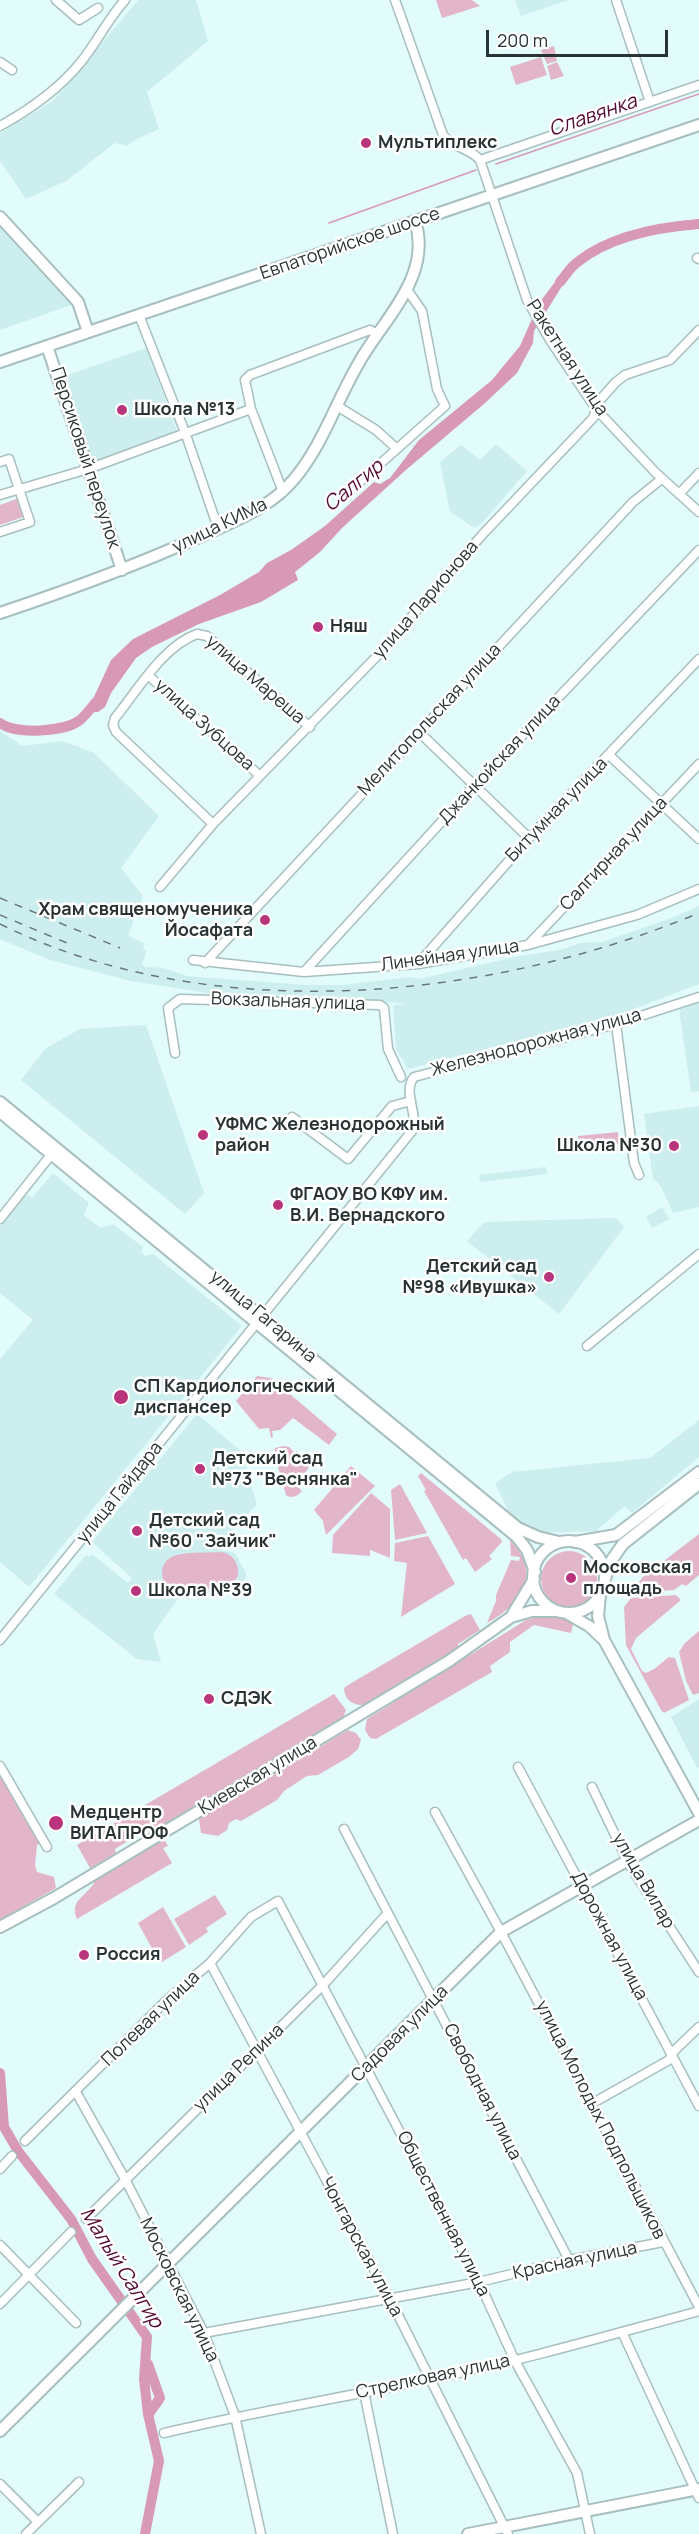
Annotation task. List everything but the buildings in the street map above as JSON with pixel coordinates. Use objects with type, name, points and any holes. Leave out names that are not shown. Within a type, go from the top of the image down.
[{"type":"main road","name":"Евпаторийское шоссе","points":[[0,362],[699,125]]},
{"type":"main road","points":[[0,217],[78,303],[88,332]]},
{"type":"main road","name":"улица КИМа","points":[[0,613],[122,570],[264,506],[283,492],[313,455],[357,364],[408,291],[418,254],[419,236],[415,221]]},
{"type":"main road","name":"Персиковый переулок","points":[[48,346],[122,570]]},
{"type":"main road","name":"улица Гагарина","points":[[0,1102],[54,1151],[518,1528],[538,1537],[559,1542]]},
{"type":"main road","name":"улица Гагарина","points":[[0,1112],[54,1151]]},
{"type":"main road","name":"улица Гагарина","points":[[260,1320],[517,1537],[527,1550],[534,1576]]},
{"type":"main road","points":[[604,1640],[589,1626],[561,1612],[542,1599],[534,1576],[538,1557],[547,1547],[559,1542],[574,1542],[616,1535],[699,1472]]},
{"type":"main road","points":[[561,1612],[586,1610],[602,1590],[611,1561],[623,1544],[699,1484]]},
{"type":"main road","points":[[574,1542],[585,1546],[597,1556],[603,1569],[598,1616],[604,1640],[699,1813]]},
{"type":"main road","name":"Киевская улица","points":[[511,1617],[534,1576]]},
{"type":"main road","name":"Киевская улица","points":[[0,1927],[54,1898],[449,1661],[511,1617],[532,1611],[561,1612]]},
{"type":"main road","name":"Садовая улица","points":[[0,2431],[501,1932],[699,1820]]},
{"type":"main road","points":[[468,2534],[506,2530],[586,2512],[698,2492]]},
{"type":"street","points":[[56,0],[79,20],[98,8]]},
{"type":"street","points":[[0,126],[39,102],[62,82],[81,62],[125,0]]},
{"type":"street","points":[[395,0],[443,135],[452,144],[474,154],[480,160],[699,85]]},
{"type":"street","points":[[615,0],[650,102]]},
{"type":"street","points":[[0,62],[12,70]]},
{"type":"street","name":"Ракетная улица","points":[[480,160],[530,305],[544,330],[596,409],[657,476],[699,512]]},
{"type":"street","points":[[344,496],[445,406],[437,389],[422,311],[408,291]]},
{"type":"street","points":[[139,315],[186,435],[218,528]]},
{"type":"street","points":[[283,492],[251,409],[245,380],[250,375],[370,330],[378,334]]},
{"type":"street","name":"улица Ларионова","points":[[160,887],[213,824],[259,775],[310,727],[380,653],[483,534],[592,418],[599,401],[616,382],[625,375],[670,360],[699,330]]},
{"type":"street","points":[[337,406],[376,430],[396,448]]},
{"type":"street","points":[[0,495],[88,469],[186,435],[251,409]]},
{"type":"street","points":[[0,462],[9,459],[30,522],[0,532]]},
{"type":"street","points":[[679,494],[699,473]]},
{"type":"street","name":"Мелитопольская улица","points":[[205,963],[657,476]]},
{"type":"street","name":"Джанкойская улица","points":[[304,972],[476,785],[699,550]]},
{"type":"street","name":"улица Мареша","points":[[149,676],[174,645],[201,633],[310,727]]},
{"type":"street","name":"Битумная улица","points":[[418,964],[529,838],[699,659]]},
{"type":"street","points":[[149,676],[115,718],[113,725],[116,732],[213,824]]},
{"type":"street","name":"улица Зубцова","points":[[149,676],[259,775]]},
{"type":"street","points":[[419,732],[529,838]]},
{"type":"street","points":[[609,755],[699,839]]},
{"type":"street","name":"Салгирная улица","points":[[528,945],[699,764]]},
{"type":"street","name":"Линейная улица","points":[[193,960],[304,972],[418,964],[528,945],[637,915],[699,889]]},
{"type":"street","name":"Железнодорожная улица","points":[[260,1320],[412,1131],[414,1122],[410,1086],[418,1074],[616,1024],[699,997]]},
{"type":"street","name":"Вокзальная улица","points":[[174,1053],[168,1008],[180,999],[380,1005],[384,1008],[391,1059],[401,1077]]},
{"type":"street","points":[[616,1024],[634,1163],[639,1175]]},
{"type":"street","points":[[292,1117],[348,1159],[392,1106],[411,1101]]},
{"type":"street","points":[[0,1219],[54,1151]]},
{"type":"street","points":[[586,1346],[699,1254]]},
{"type":"street","name":"улица Гайдара","points":[[0,1640],[260,1320]]},
{"type":"street","points":[[0,1766],[47,1847]]},
{"type":"street","name":"Дорожная улица","points":[[518,1767],[699,2106]]},
{"type":"street","name":"улица Вилар","points":[[592,1787],[628,1861],[699,1972]]},
{"type":"street","name":"улица Молодых Подпольщиков","points":[[435,1812],[593,2103],[699,2309]]},
{"type":"street","name":"Свободная улица","points":[[344,1829],[569,2260]]},
{"type":"street","name":"Полевая улица","points":[[26,2141],[166,2001],[210,1963],[251,1917],[278,1901]]},
{"type":"street","name":"Общественная улица","points":[[278,1901],[478,2282],[515,2361],[577,2473],[590,2534]]},
{"type":"street","name":"улица Репина","points":[[86,2218],[323,1984],[387,1914]]},
{"type":"street","name":"Чонгарская улица","points":[[210,1963],[390,2299],[506,2530]]},
{"type":"street","points":[[593,2103],[669,2060],[671,2055],[699,2027]]},
{"type":"street","name":"Московская улица","points":[[76,2092],[125,2179],[204,2333],[236,2416],[261,2534]]},
{"type":"street","points":[[0,2169],[12,2156]]},
{"type":"street","points":[[0,2304],[70,2232]]},
{"type":"street","name":"Красная улица","points":[[204,2333],[478,2282],[569,2260],[663,2242]]},
{"type":"street","points":[[0,2245],[76,2323]]},
{"type":"street","name":"Стрелковая улица","points":[[164,2433],[236,2416],[429,2380],[515,2361],[699,2309]]},
{"type":"street","points":[[622,2332],[698,2492]]},
{"type":"street","points":[[364,2392],[393,2534]]},
{"type":"street","points":[[26,2534],[79,2482]]},
{"type":"street","points":[[0,2484],[38,2522]]},
{"type":"shaded area","points":[[138,0],[196,0],[208,41],[147,92],[159,129],[127,146],[115,143],[66,181],[26,199],[0,161],[0,133],[53,101]]},
{"type":"shaded area","points":[[436,0],[472,0],[480,6],[442,18]]},
{"type":"shaded area","points":[[515,0],[568,0],[521,16]]},
{"type":"shaded area","points":[[554,46],[557,61],[547,64],[541,50]]},
{"type":"shaded area","points":[[541,57],[547,75],[516,85],[510,67]]},
{"type":"shaded area","points":[[557,62],[564,76],[551,80],[547,66]]},
{"type":"shaded area","points":[[0,224],[74,304],[0,330]]},
{"type":"shaded area","points":[[568,265],[569,275],[534,331],[533,343],[517,373],[407,469],[342,528],[320,552],[295,572],[298,580],[261,602],[199,624],[152,647],[136,658],[111,693],[105,707],[98,712],[87,712],[111,660],[133,639],[220,595],[259,572],[267,563],[291,550],[325,526],[374,482],[380,484],[390,478],[419,440],[492,380],[520,346],[539,303]]},
{"type":"shaded area","name":"Школа №13","points":[[146,348],[178,433],[93,465],[67,387],[68,375]]},
{"type":"shaded area","points":[[496,444],[527,471],[482,523],[475,528],[450,512],[440,462],[461,445],[480,460]]},
{"type":"shaded area","points":[[19,498],[26,516],[0,525],[0,505]]},
{"type":"shaded area","points":[[0,731],[22,746],[63,741],[94,753],[159,816],[121,868],[143,896],[128,936],[144,943],[143,949],[147,951],[142,964],[145,967],[163,968],[187,976],[304,985],[343,985],[411,977],[419,979],[519,956],[560,950],[581,943],[602,942],[699,906],[699,984],[618,1015],[408,1069],[396,1049],[393,1006],[405,1003],[221,995],[131,981],[50,960],[0,939]]},
{"type":"shaded area","points":[[699,1002],[699,1091],[691,1092],[679,1009]]},
{"type":"shaded area","points":[[146,1025],[204,1193],[185,1214],[21,1080],[46,1048],[80,1029]]},
{"type":"shaded area","name":"Школа №30","points":[[699,1106],[699,1207],[673,1213],[661,1186],[653,1178],[644,1114]]},
{"type":"shaded area","points":[[618,1132],[619,1144],[579,1148],[578,1136]]},
{"type":"shaded area","points":[[546,1167],[547,1174],[480,1182],[479,1175]]},
{"type":"shaded area","points":[[53,1173],[89,1203],[84,1215],[100,1228],[113,1224],[143,1247],[141,1252],[145,1256],[153,1254],[242,1326],[29,1587],[0,1562],[0,1359],[33,1320],[0,1293],[0,1226],[27,1194],[32,1198]]},
{"type":"shaded area","points":[[662,1207],[669,1219],[652,1228],[646,1217]]},
{"type":"shaded area","name":"Детский сад №98 «Ивушка»","points":[[616,1218],[624,1227],[559,1314],[467,1241],[484,1222]]},
{"type":"shaded area","points":[[257,1376],[271,1378],[337,1434],[329,1445],[293,1418],[280,1430],[272,1431],[273,1437],[271,1438],[269,1428],[259,1429],[236,1401]]},
{"type":"shaded area","points":[[197,1414],[242,1452],[257,1505],[236,1525],[221,1545],[221,1550],[235,1553],[246,1573],[244,1583],[240,1583],[239,1589],[181,1595],[153,1634],[161,1662],[137,1659],[54,1594],[86,1555],[89,1557],[92,1554],[128,1583],[132,1578],[92,1542]]},
{"type":"shaded area","points":[[699,1420],[699,1457],[632,1513],[625,1506],[596,1531],[539,1533],[527,1529],[511,1516],[495,1483],[512,1472],[650,1458]]},
{"type":"shaded area","points":[[289,1447],[309,1467],[297,1486],[302,1491],[290,1497],[286,1495],[274,1453],[275,1448]]},
{"type":"shaded area","points":[[351,1466],[375,1486],[326,1535],[323,1521],[314,1510]]},
{"type":"shaded area","points":[[421,1473],[501,1539],[502,1542],[489,1556],[492,1559],[475,1572],[466,1558],[463,1560],[424,1491],[426,1490],[418,1476]]},
{"type":"shaded area","points":[[400,1484],[427,1533],[395,1540],[391,1490]]},
{"type":"shaded area","points":[[371,1493],[390,1509],[390,1558],[370,1550],[370,1556],[332,1553],[333,1535]]},
{"type":"shaded area","points":[[699,1534],[699,1575],[686,1586],[682,1584],[674,1590],[636,1593],[638,1583],[643,1577]]},
{"type":"shaded area","points":[[428,1536],[455,1584],[401,1617],[407,1563],[394,1561],[395,1543]]},
{"type":"shaded area","points":[[510,1540],[520,1552],[525,1564],[524,1587],[510,1607],[487,1623],[511,1560],[519,1561],[520,1557],[511,1556]]},
{"type":"shaded area","name":"Московская площадь","points":[[569,1551],[580,1553],[589,1559],[595,1568],[597,1579],[595,1590],[589,1599],[580,1605],[569,1607],[558,1605],[549,1599],[543,1590],[541,1579],[543,1568],[549,1559],[558,1553]]},
{"type":"shaded area","points":[[221,1552],[232,1557],[238,1567],[238,1576],[231,1585],[190,1591],[171,1587],[164,1581],[163,1569],[165,1562],[170,1558],[187,1553]]},
{"type":"shaded area","points":[[676,1595],[681,1600],[636,1638],[631,1649],[642,1671],[646,1673],[669,1657],[675,1658],[689,1700],[664,1713],[626,1645],[624,1607],[631,1598]]},
{"type":"shaded area","points":[[471,1614],[480,1630],[458,1644],[458,1648],[364,1705],[356,1704],[347,1698],[344,1688],[348,1685]]},
{"type":"shaded area","points":[[545,1615],[574,1621],[571,1633],[534,1625],[510,1642],[510,1652],[490,1666],[492,1672],[376,1739],[370,1738],[365,1730],[367,1719],[526,1620]]},
{"type":"shaded area","points":[[699,1631],[699,1693],[693,1695],[686,1681],[679,1652],[685,1643]]},
{"type":"shaded area","points":[[334,1694],[346,1710],[343,1718],[151,1832],[149,1828],[115,1849],[116,1853],[90,1868],[77,1845]]},
{"type":"shaded area","points":[[699,1699],[699,1767],[697,1768],[671,1717]]},
{"type":"shaded area","points":[[348,1730],[356,1733],[361,1740],[358,1749],[349,1757],[318,1775],[307,1776],[284,1791],[277,1800],[241,1821],[236,1819],[229,1823],[227,1830],[218,1836],[201,1833],[199,1819]]},
{"type":"shaded area","points":[[0,1772],[41,1843],[37,1845],[35,1865],[37,1872],[54,1877],[56,1888],[0,1920]]},
{"type":"shaded area","points":[[164,1839],[168,1846],[163,1848],[172,1863],[77,1919],[75,1907],[77,1902],[95,1880]]},
{"type":"shaded area","points":[[215,1895],[227,1914],[206,1928],[208,1932],[189,1945],[174,1919]]},
{"type":"shaded area","points":[[163,1907],[186,1947],[162,1962],[159,1961],[138,1923]]},
{"type":"waterway","name":"Славянка","points":[[496,164],[699,94]]},
{"type":"waterway","name":"Славянка","points":[[329,223],[476,170]]},
{"type":"waterway","name":"Салгир","points":[[560,282],[576,263],[606,245],[652,230],[699,224]]},
{"type":"waterway","name":"Салгир","points":[[0,723],[7,727],[28,730],[63,727],[80,720],[96,702]]},
{"type":"waterway","name":"Малый Салгир","points":[[0,2073],[4,2127],[18,2151],[71,2219],[92,2259],[147,2337],[144,2379],[148,2414],[159,2461],[145,2534]]},
{"type":"waterway","points":[[148,2364],[160,2398],[148,2415]]},
{"type":"railway","points":[[0,898],[120,948]]},
{"type":"railway","points":[[0,924],[82,957],[168,979],[258,989],[350,990],[441,983],[531,966],[617,943],[699,913]]},
{"type":"railway","points":[[0,915],[67,943]]},
{"type":"place","name":"Мультиплекс","points":[[366,143]]},
{"type":"place","name":"Школа №13","points":[[122,410]]},
{"type":"place","name":"Няш","points":[[318,627]]},
{"type":"place","name":"Храм священомученика Йосафата","points":[[265,920]]},
{"type":"place","name":"УФМС Железнодорожный район","points":[[203,1135]]},
{"type":"place","name":"Школа №30","points":[[674,1146]]},
{"type":"place","name":"ФГАОУ ВО КФУ им. В.И. Вернадского","points":[[278,1205]]},
{"type":"place","name":"Детский сад №98 «Ивушка»","points":[[549,1277]]},
{"type":"place","name":"СП Кардиологический диспансер","points":[[121,1397]]},
{"type":"place","name":"Детский сад №73 \"Веснянка\"","points":[[200,1469]]},
{"type":"place","name":"Детский сад №60 \"Зайчик\"","points":[[137,1531]]},
{"type":"place","name":"Московская площадь","points":[[571,1578]]},
{"type":"place","name":"Школа №39","points":[[136,1591]]},
{"type":"place","name":"СДЭК","points":[[209,1699]]},
{"type":"place","name":"Медцентр ВИТАПРОФ","points":[[56,1823]]},
{"type":"place","name":"Россия","points":[[84,1955]]}]
